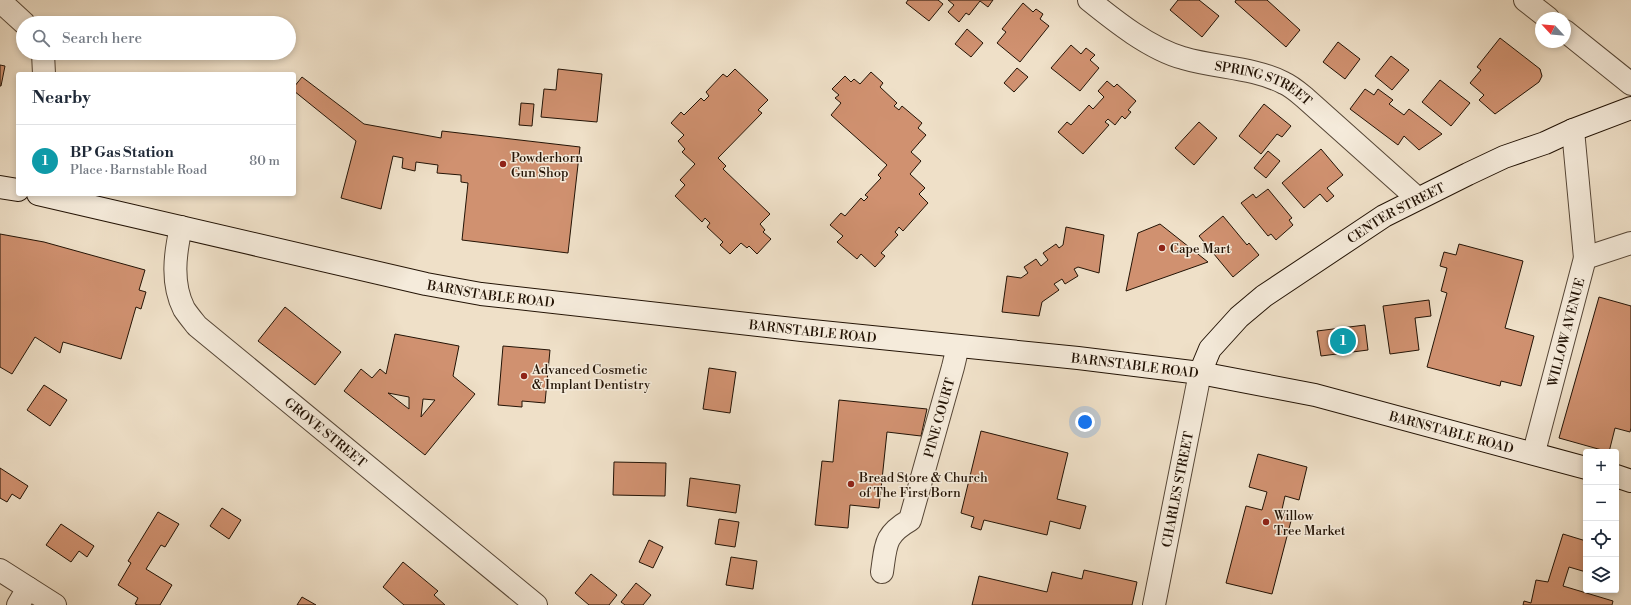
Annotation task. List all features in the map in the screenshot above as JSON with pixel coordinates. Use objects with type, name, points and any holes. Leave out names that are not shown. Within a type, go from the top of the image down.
[{"type":"main road","name":"SPRING STREET","points":[[1089,0],[1132,32],[1159,48],[1182,58],[1265,75],[1284,83],[1304,97],[1417,198]]},
{"type":"main road","points":[[1525,0],[1540,12]]},
{"type":"main road","points":[[0,1],[16,16]]},
{"type":"main road","points":[[1571,36],[1631,84]]},
{"type":"main road","points":[[43,60],[44,72]]},
{"type":"main road","name":"CENTER STREET","points":[[1200,373],[1210,349],[1239,317],[1264,296],[1384,216],[1417,198],[1504,157],[1545,143],[1573,130],[1631,108]]},
{"type":"main road","points":[[1573,130],[1585,258],[1631,243]]},
{"type":"main road","points":[[0,187],[16,190]]},
{"type":"main road","name":"BARNSTABLE ROAD","points":[[47,196],[426,284],[481,294],[1200,373],[1315,394],[1534,452],[1583,467]]},
{"type":"main road","name":"GROVE STREET","points":[[181,227],[177,246],[175,271],[176,284],[185,310],[197,326],[536,605]]},
{"type":"main road","name":"WILLOW AVENUE","points":[[1534,452],[1585,258]]},
{"type":"main road","name":"PINE COURT","points":[[882,572],[888,539],[901,525],[910,520],[958,346]]},
{"type":"main road","name":"CHARLES STREET","points":[[1154,605],[1200,373]]},
{"type":"main road","points":[[1619,477],[1631,481]]},
{"type":"main road","points":[[0,570],[23,596],[55,605]]},
{"type":"building","points":[[908,0],[938,0],[943,4],[929,21],[906,3]]},
{"type":"building","points":[[948,0],[993,0],[988,7],[980,1],[969,15],[966,13],[959,22],[948,12],[954,5]]},
{"type":"building","points":[[1178,0],[1199,0],[1219,16],[1202,37],[1170,10]]},
{"type":"building","points":[[1236,0],[1267,0],[1300,30],[1286,47],[1235,2]]},
{"type":"building","points":[[1023,3],[1033,12],[1036,9],[1043,14],[1040,19],[1049,26],[1020,62],[997,43],[1006,32],[1002,29]]},
{"type":"building","points":[[967,29],[983,43],[971,57],[955,44]]},
{"type":"building","points":[[1500,38],[1540,69],[1542,76],[1539,82],[1495,114],[1479,100],[1484,95],[1470,83],[1481,70],[1477,67]]},
{"type":"building","points":[[1338,42],[1360,59],[1345,79],[1323,62]]},
{"type":"building","points":[[1071,45],[1081,54],[1086,48],[1095,55],[1090,60],[1099,68],[1080,91],[1051,68]]},
{"type":"building","points":[[1391,56],[1409,70],[1392,90],[1375,76]]},
{"type":"building","points":[[0,65],[5,66],[1,86],[0,86]]},
{"type":"building","points":[[1017,68],[1028,77],[1014,92],[1004,83]]},
{"type":"building","points":[[558,69],[602,74],[597,122],[541,117],[544,89],[556,90]]},
{"type":"building","points":[[735,69],[768,100],[758,110],[762,113],[718,158],[726,166],[723,169],[770,214],[760,224],[765,230],[763,232],[771,239],[757,254],[749,246],[747,248],[741,243],[730,254],[720,245],[723,242],[707,227],[710,223],[705,218],[702,222],[675,196],[685,185],[680,180],[695,164],[682,152],[685,149],[678,141],[684,135],[671,123],[681,112],[684,115],[701,98],[704,101],[709,96],[706,92],[723,74],[727,77]]},
{"type":"building","points":[[871,72],[883,83],[880,87],[897,103],[894,106],[899,110],[902,106],[922,123],[918,128],[926,135],[911,152],[921,161],[910,174],[925,188],[919,194],[928,203],[903,231],[899,227],[895,232],[898,235],[881,253],[885,256],[875,267],[861,254],[857,259],[837,242],[843,236],[830,225],[841,213],[845,216],[861,198],[864,201],[868,197],[865,195],[881,178],[878,175],[887,165],[831,115],[841,103],[835,98],[839,95],[832,89],[845,76],[851,82],[854,79],[860,84]]},
{"type":"building","name":"Powderhorn Gun Shop","points":[[302,77],[364,124],[441,138],[442,131],[580,147],[568,253],[462,240],[468,183],[461,182],[461,175],[437,173],[438,165],[416,162],[415,171],[402,168],[403,158],[393,156],[381,209],[341,198],[356,141],[296,93],[296,84]]},
{"type":"building","points":[[1440,80],[1470,103],[1451,126],[1422,102]]},
{"type":"building","points":[[1107,81],[1114,87],[1117,84],[1136,101],[1128,110],[1131,112],[1125,119],[1122,116],[1115,125],[1108,119],[1105,122],[1109,125],[1083,154],[1058,132],[1067,122],[1071,125],[1089,105],[1093,109],[1104,97],[1098,91]]},
{"type":"building","points":[[1365,89],[1374,95],[1378,89],[1393,100],[1389,104],[1404,115],[1409,109],[1442,134],[1419,150],[1404,136],[1398,145],[1350,109]]},
{"type":"building","points":[[521,103],[534,104],[532,126],[519,125]]},
{"type":"building","points":[[1264,104],[1291,126],[1282,137],[1277,134],[1261,154],[1239,136]]},
{"type":"building","points":[[1199,122],[1217,138],[1194,165],[1175,148]]},
{"type":"building","points":[[1321,149],[1343,175],[1327,188],[1334,196],[1327,202],[1320,194],[1304,208],[1282,183]]},
{"type":"building","points":[[1268,151],[1280,161],[1266,178],[1254,168]]},
{"type":"building","points":[[1268,189],[1292,218],[1289,220],[1293,225],[1276,240],[1271,234],[1268,236],[1241,203],[1253,194],[1256,198]]},
{"type":"building","points":[[1223,216],[1247,245],[1249,243],[1259,255],[1233,277],[1199,236]]},
{"type":"building","name":"Cape Mart","points":[[1160,224],[1208,262],[1126,291],[1138,233]]},
{"type":"building","points":[[1066,227],[1104,235],[1099,273],[1078,267],[1074,269],[1078,276],[1065,284],[1062,279],[1054,284],[1059,290],[1042,302],[1039,316],[1002,312],[1007,276],[1021,278],[1028,273],[1024,267],[1036,259],[1041,266],[1048,260],[1043,253],[1056,244],[1059,248],[1063,245]]},
{"type":"building","points":[[0,234],[44,242],[145,270],[139,290],[146,292],[141,309],[136,307],[121,359],[63,342],[60,353],[35,337],[12,374],[0,367]]},
{"type":"building","points":[[1459,244],[1523,261],[1505,328],[1534,336],[1521,386],[1501,381],[1500,386],[1427,367],[1447,293],[1441,291],[1447,268],[1440,266],[1444,252],[1456,255]]},
{"type":"building","points":[[1599,297],[1631,306],[1630,432],[1615,428],[1610,449],[1598,449],[1559,438]]},
{"type":"building","points":[[1429,300],[1431,316],[1415,318],[1419,350],[1390,354],[1383,306]]},
{"type":"building","points":[[285,307],[341,352],[315,385],[258,341]]},
{"type":"building","points":[[1365,325],[1368,350],[1321,356],[1317,331]]},
{"type":"building","points":[[395,334],[459,346],[453,376],[475,394],[425,455],[344,391],[361,369],[372,378],[380,369],[386,374]],"holes":[[[388,393],[409,397],[409,409]],[[423,399],[435,400],[421,417]]]},
{"type":"building","name":"Advanced Cosmetic & Implant Dentistry","points":[[503,346],[550,350],[545,403],[522,401],[522,407],[498,405]]},
{"type":"building","points":[[709,368],[736,372],[730,413],[703,409]]},
{"type":"building","points":[[44,385],[67,400],[50,426],[27,410]]},
{"type":"building","name":"Bread Store & Church of The First Born","points":[[839,400],[927,409],[921,436],[887,432],[879,508],[850,505],[848,528],[815,525],[822,461],[833,462]]},
{"type":"building","points":[[981,431],[1068,453],[1057,499],[1086,506],[1080,529],[1050,521],[1047,535],[984,520],[981,530],[971,527],[974,517],[961,513]]},
{"type":"building","name":"Willow Tree Market","points":[[1258,454],[1307,467],[1299,500],[1285,496],[1281,514],[1292,517],[1272,594],[1226,583],[1246,506],[1262,510],[1267,492],[1249,487]]},
{"type":"building","points":[[614,462],[666,463],[665,496],[613,495]]},
{"type":"building","points":[[0,468],[28,486],[20,499],[12,494],[7,502],[0,498]]},
{"type":"building","points":[[690,478],[740,485],[736,513],[687,506]]},
{"type":"building","points":[[222,508],[241,520],[229,539],[210,526]]},
{"type":"building","points":[[158,512],[179,524],[165,547],[161,545],[146,569],[172,585],[160,605],[138,605],[135,604],[138,598],[118,585],[131,563],[128,561]]},
{"type":"building","points":[[719,519],[739,522],[735,547],[715,544]]},
{"type":"building","points":[[61,524],[94,546],[87,557],[79,551],[71,562],[46,545]]},
{"type":"building","points":[[1563,534],[1583,540],[1583,571],[1569,567],[1563,586],[1613,601],[1612,605],[1523,605],[1524,601],[1531,603],[1536,580],[1548,582]]},
{"type":"building","points":[[649,540],[663,547],[653,568],[639,562]]},
{"type":"building","points":[[731,557],[757,561],[753,589],[726,585]]},
{"type":"building","points":[[403,562],[438,591],[434,595],[445,605],[404,605],[383,587]]},
{"type":"building","points":[[1084,570],[1137,582],[1132,605],[972,605],[979,576],[1047,592],[1052,572],[1082,579]]},
{"type":"building","points":[[591,574],[617,595],[609,605],[589,605],[575,593]]},
{"type":"building","points":[[636,583],[651,595],[643,605],[625,605],[621,602]]},
{"type":"building","points":[[302,597],[316,605],[297,605]]},
{"type":"place","name":"Powderhorn Gun Shop","points":[[503,164]]},
{"type":"place","name":"Cape Mart","points":[[1162,248]]},
{"type":"place","name":"BP Gas Station","points":[[1343,341]]},
{"type":"place","name":"Advanced Cosmetic & Implant Dentistry","points":[[524,376]]},
{"type":"place","name":"Bread Store & Church of The First Born","points":[[851,484]]},
{"type":"place","name":"Willow Tree Market","points":[[1266,522]]}]
